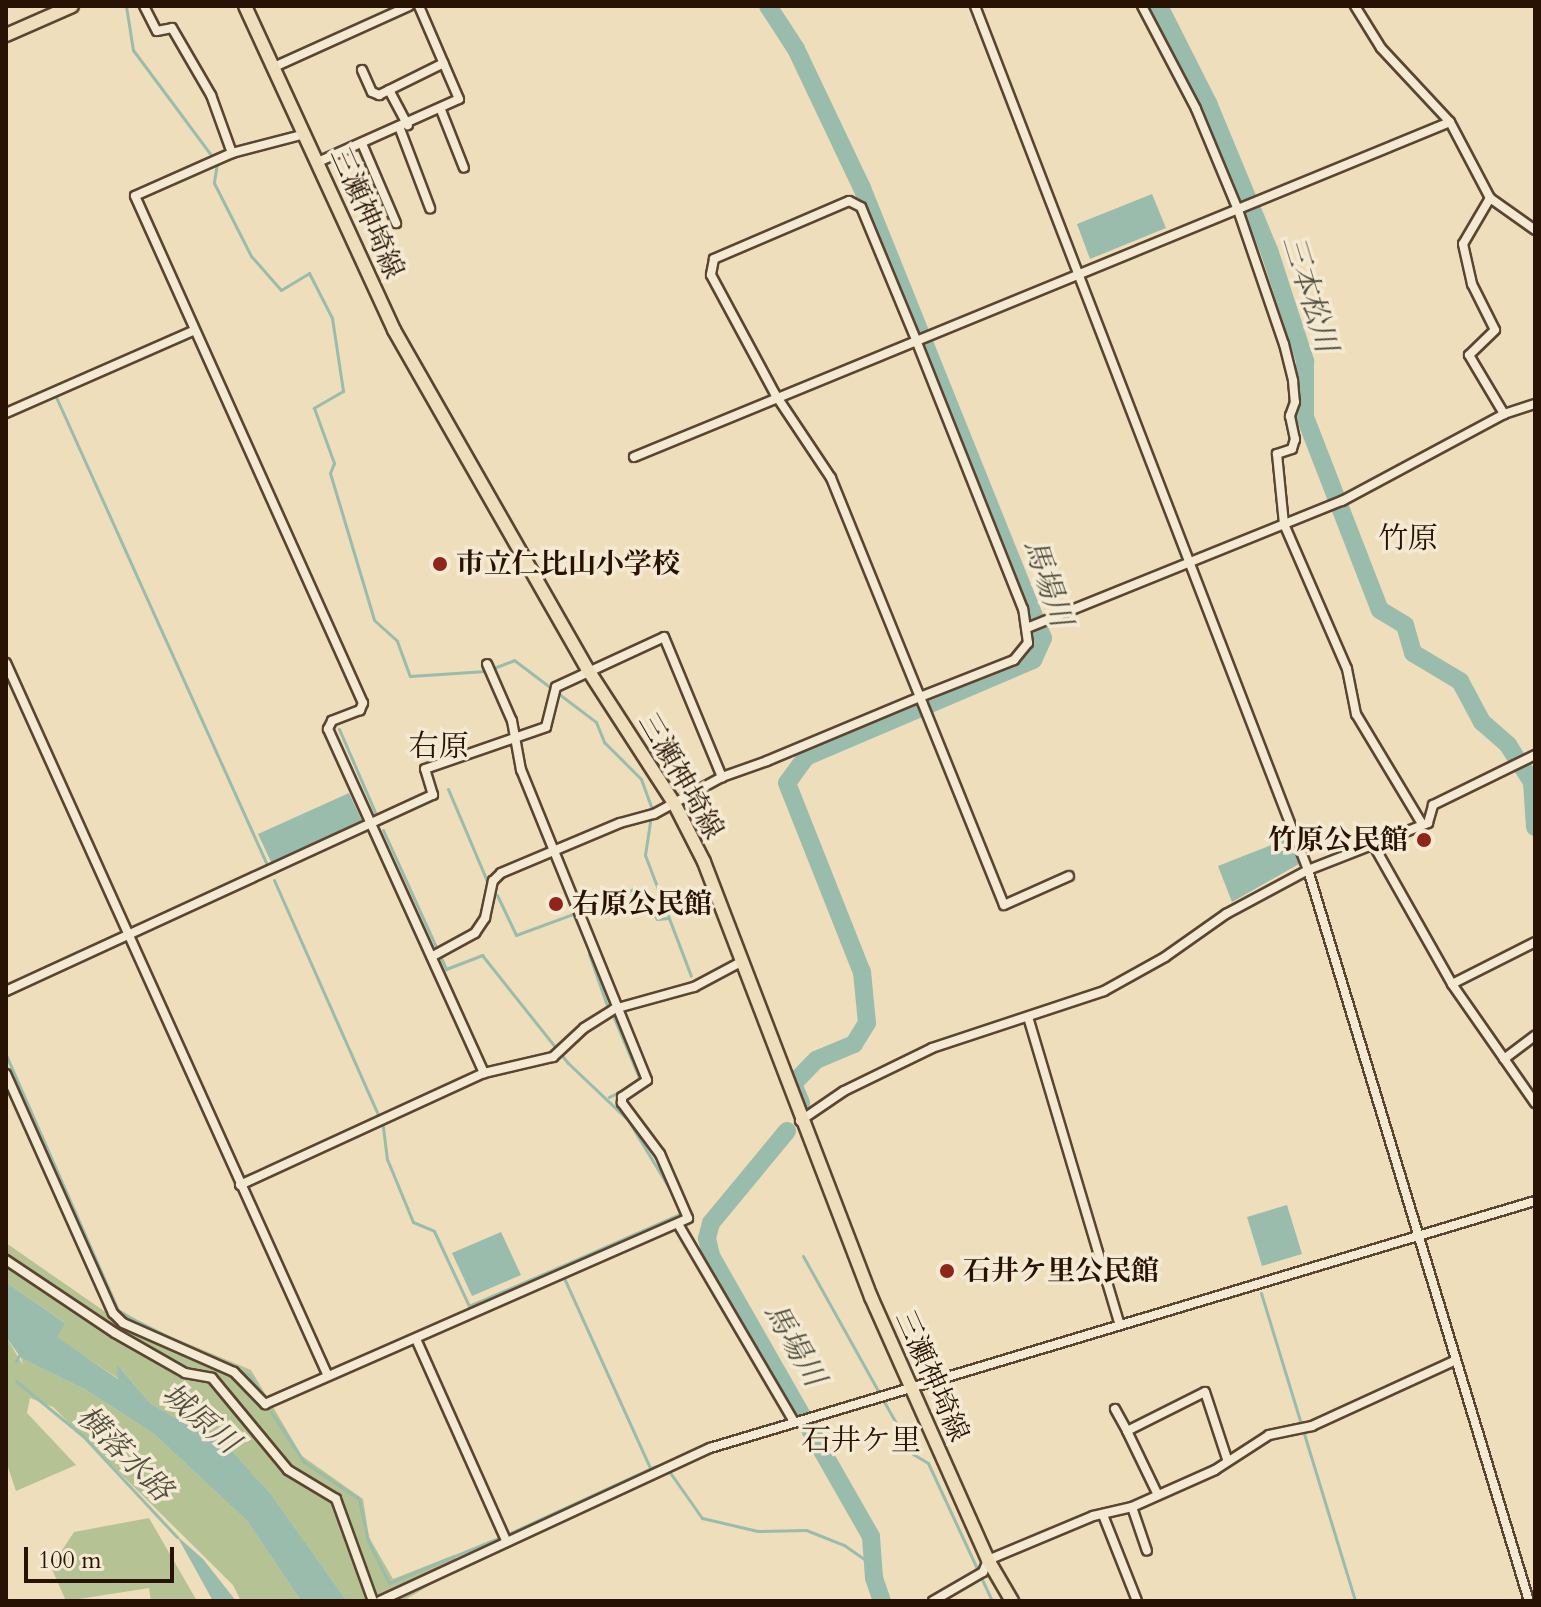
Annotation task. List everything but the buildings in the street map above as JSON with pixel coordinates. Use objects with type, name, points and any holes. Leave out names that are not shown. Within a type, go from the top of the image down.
[{"type":"main road","points":[[6,35],[72,6]]},
{"type":"main road","name":"三瀬神埼線","points":[[245,6],[394,330],[588,670],[674,803],[704,862],[800,1121],[910,1387],[986,1566],[1012,1601]]},
{"type":"street","points":[[144,6],[157,31],[172,28],[211,95],[232,153]]},
{"type":"street","points":[[274,67],[409,6]]},
{"type":"street","points":[[318,162],[363,146],[441,110],[460,97],[419,6]]},
{"type":"street","points":[[975,6],[1082,275],[1308,870],[1529,1601]]},
{"type":"street","points":[[1142,6],[1196,109],[1238,210],[1293,381],[1290,416],[1295,439],[1292,449],[1277,454],[1284,524],[1347,669],[1356,714],[1422,824]]},
{"type":"street","points":[[1355,6],[1381,48],[1450,122],[1490,198],[1535,230]]},
{"type":"street","points":[[362,70],[375,95],[444,63]]},
{"type":"street","points":[[389,90],[430,208]]},
{"type":"street","points":[[441,110],[464,168]]},
{"type":"street","points":[[634,457],[1450,122]]},
{"type":"street","points":[[305,134],[232,153],[135,196],[363,703],[360,710],[332,721],[328,729],[484,1073]]},
{"type":"street","points":[[363,146],[396,223]]},
{"type":"street","points":[[1490,198],[1463,244],[1472,284],[1495,330],[1469,355],[1504,414]]},
{"type":"street","points":[[433,956],[475,933],[485,918],[493,881],[501,873],[654,814],[722,777],[920,697],[1014,660],[1028,643],[1027,628],[917,342],[861,207],[849,201],[709,263],[781,399],[831,478],[920,697],[1004,905],[1069,876]]},
{"type":"street","points":[[6,413],[195,330]]},
{"type":"street","points":[[1027,628],[1342,501],[1504,414],[1535,404]]},
{"type":"street","points":[[6,991],[374,826],[433,795],[425,769],[546,727],[556,687],[664,637],[722,777]]},
{"type":"street","points":[[6,663],[328,1376]]},
{"type":"street","points":[[6,1074],[113,1313],[123,1323],[212,1365],[234,1372],[265,1404],[678,1224],[688,1213],[660,1154],[622,1103],[622,1097],[647,1080],[614,1009],[553,851],[487,664]]},
{"type":"street","points":[[800,1121],[898,1063],[1104,991],[1165,957],[1226,914],[1308,870],[1428,823],[1433,805],[1531,756]]},
{"type":"street","points":[[1374,846],[1452,984],[1535,1103]]},
{"type":"street","points":[[1452,984],[1535,942]]},
{"type":"street","points":[[240,1185],[484,1073],[560,1053],[584,1028],[614,1009],[694,987],[739,963]]},
{"type":"street","points":[[1028,1017],[1119,1323]]},
{"type":"street","points":[[1504,1059],[1535,1036]]},
{"type":"street","points":[[380,1601],[666,1468],[793,1420],[1535,1201]]},
{"type":"street","points":[[678,1224],[793,1420]]},
{"type":"street","points":[[6,1260],[115,1333],[185,1373],[212,1378]]},
{"type":"street","points":[[416,1339],[507,1542]]},
{"type":"street","points":[[933,1601],[986,1566],[1215,1470],[1227,1459],[1269,1435],[1312,1426],[1454,1361]]},
{"type":"street","points":[[212,1365],[212,1378],[288,1470],[336,1499],[373,1601]]},
{"type":"street","points":[[1127,1431],[1205,1392],[1227,1459]]},
{"type":"street","points":[[1115,1409],[1157,1493]]},
{"type":"street","points":[[1132,1507],[1147,1551]]},
{"type":"street","points":[[1103,1515],[1137,1601]]},
{"type":"green space","points":[[6,1243],[104,1311],[121,1310],[146,1326],[251,1370],[302,1456],[363,1499],[369,1537],[393,1579],[454,1555],[459,1568],[403,1601],[347,1601],[271,1494],[233,1452],[150,1403],[118,1365],[119,1379],[56,1337],[64,1322],[6,1282]]},
{"type":"green space","points":[[6,1337],[23,1365],[21,1358],[86,1390],[154,1434],[247,1521],[301,1601],[241,1601],[233,1585],[53,1407],[30,1398],[27,1413],[76,1465],[16,1491],[6,1461]]},
{"type":"green space","points":[[149,1518],[197,1601],[151,1601],[149,1588],[66,1601],[51,1567],[74,1532]]},
{"type":"shaded area","points":[[1152,194],[1166,228],[1090,259],[1077,224]]},
{"type":"shaded area","points":[[349,793],[363,823],[272,864],[258,834]]},
{"type":"shaded area","points":[[1289,838],[1299,864],[1232,902],[1218,866]]},
{"type":"shaded area","points":[[1287,1205],[1302,1254],[1262,1266],[1247,1217]]},
{"type":"shaded area","points":[[501,1232],[521,1275],[472,1296],[452,1253]]},
{"type":"shaded area","points":[[6,1282],[65,1323],[57,1337],[118,1379],[117,1364],[150,1403],[233,1452],[271,1494],[347,1601],[301,1601],[247,1521],[154,1434],[86,1390],[21,1358],[6,1337]]},
{"type":"shaded area","points":[[177,1536],[203,1559],[236,1601],[213,1601]]},
{"type":"waterway","points":[[126,6],[133,50],[217,163],[214,183],[251,256],[281,290],[309,273],[332,318],[343,391],[314,408],[334,463],[330,473],[374,620],[397,641],[410,676],[486,671],[514,660],[596,722],[604,742],[641,779],[652,809],[645,855],[691,976]]},
{"type":"waterway","name":"馬場川","points":[[768,6],[796,49],[862,188],[1043,638],[1033,660],[806,757],[787,783],[862,972],[867,1023],[854,1044],[816,1060],[793,1084],[801,1103]]},
{"type":"waterway","name":"三本松川","points":[[1159,6],[1208,103],[1270,253],[1305,361],[1305,417],[1380,610],[1405,625],[1413,653],[1460,681],[1482,722],[1508,745],[1532,782],[1535,827]]},
{"type":"waterway","points":[[56,397],[268,867]]},
{"type":"waterway","points":[[339,729],[377,817]]},
{"type":"waterway","points":[[448,789],[487,881]]},
{"type":"waterway","points":[[383,830],[446,969],[482,955],[568,1063],[628,1120],[674,1196]]},
{"type":"waterway","points":[[274,880],[378,1115]]},
{"type":"waterway","points":[[582,911],[636,888],[657,919],[668,918]]},
{"type":"waterway","points":[[497,895],[516,935],[573,914],[586,943]]},
{"type":"waterway","points":[[589,954],[607,1005]]},
{"type":"waterway","points":[[614,1018],[640,1080]]},
{"type":"waterway","points":[[6,1055],[119,1312],[201,1353]]},
{"type":"waterway","points":[[609,1097],[634,1084]]},
{"type":"waterway","points":[[383,1127],[387,1159],[413,1222],[434,1231],[469,1306],[559,1267],[650,1468],[664,1464],[702,1518],[758,1531],[806,1530],[844,1545],[868,1562],[874,1578]]},
{"type":"waterway","name":"馬場川","points":[[787,1131],[711,1223],[707,1238],[711,1256],[871,1537],[874,1578],[882,1601]]},
{"type":"waterway","points":[[559,1267],[682,1213]]},
{"type":"waterway","points":[[803,1256],[913,1454],[928,1463],[992,1601]]},
{"type":"waterway","points":[[1261,1293],[1355,1601]]},
{"type":"waterway","points":[[16,1361],[21,1352]]},
{"type":"waterway","points":[[234,1368],[249,1375],[265,1398]]},
{"type":"waterway","name":"横落水路","points":[[16,1381],[83,1436],[177,1537]]},
{"type":"waterway","points":[[271,1412],[304,1462],[359,1499],[368,1541],[389,1583],[498,1538]]},
{"type":"waterway","points":[[510,1533],[649,1469]]},
{"type":"place","name":"市立仁比山小学校","points":[[440,564]]},
{"type":"place","name":"竹原公民館","points":[[1424,840]]},
{"type":"place","name":"右原公民館","points":[[556,904]]},
{"type":"place","name":"石井ケ里公民館","points":[[947,1271]]},
{"type":"district","name":"竹原","points":[[1408,539]]},
{"type":"district","name":"右原","points":[[439,747]]},
{"type":"district","name":"石井ケ里","points":[[861,1441]]},
{"type":"water label","name":"城原川","points":[[200,1419]]}]
